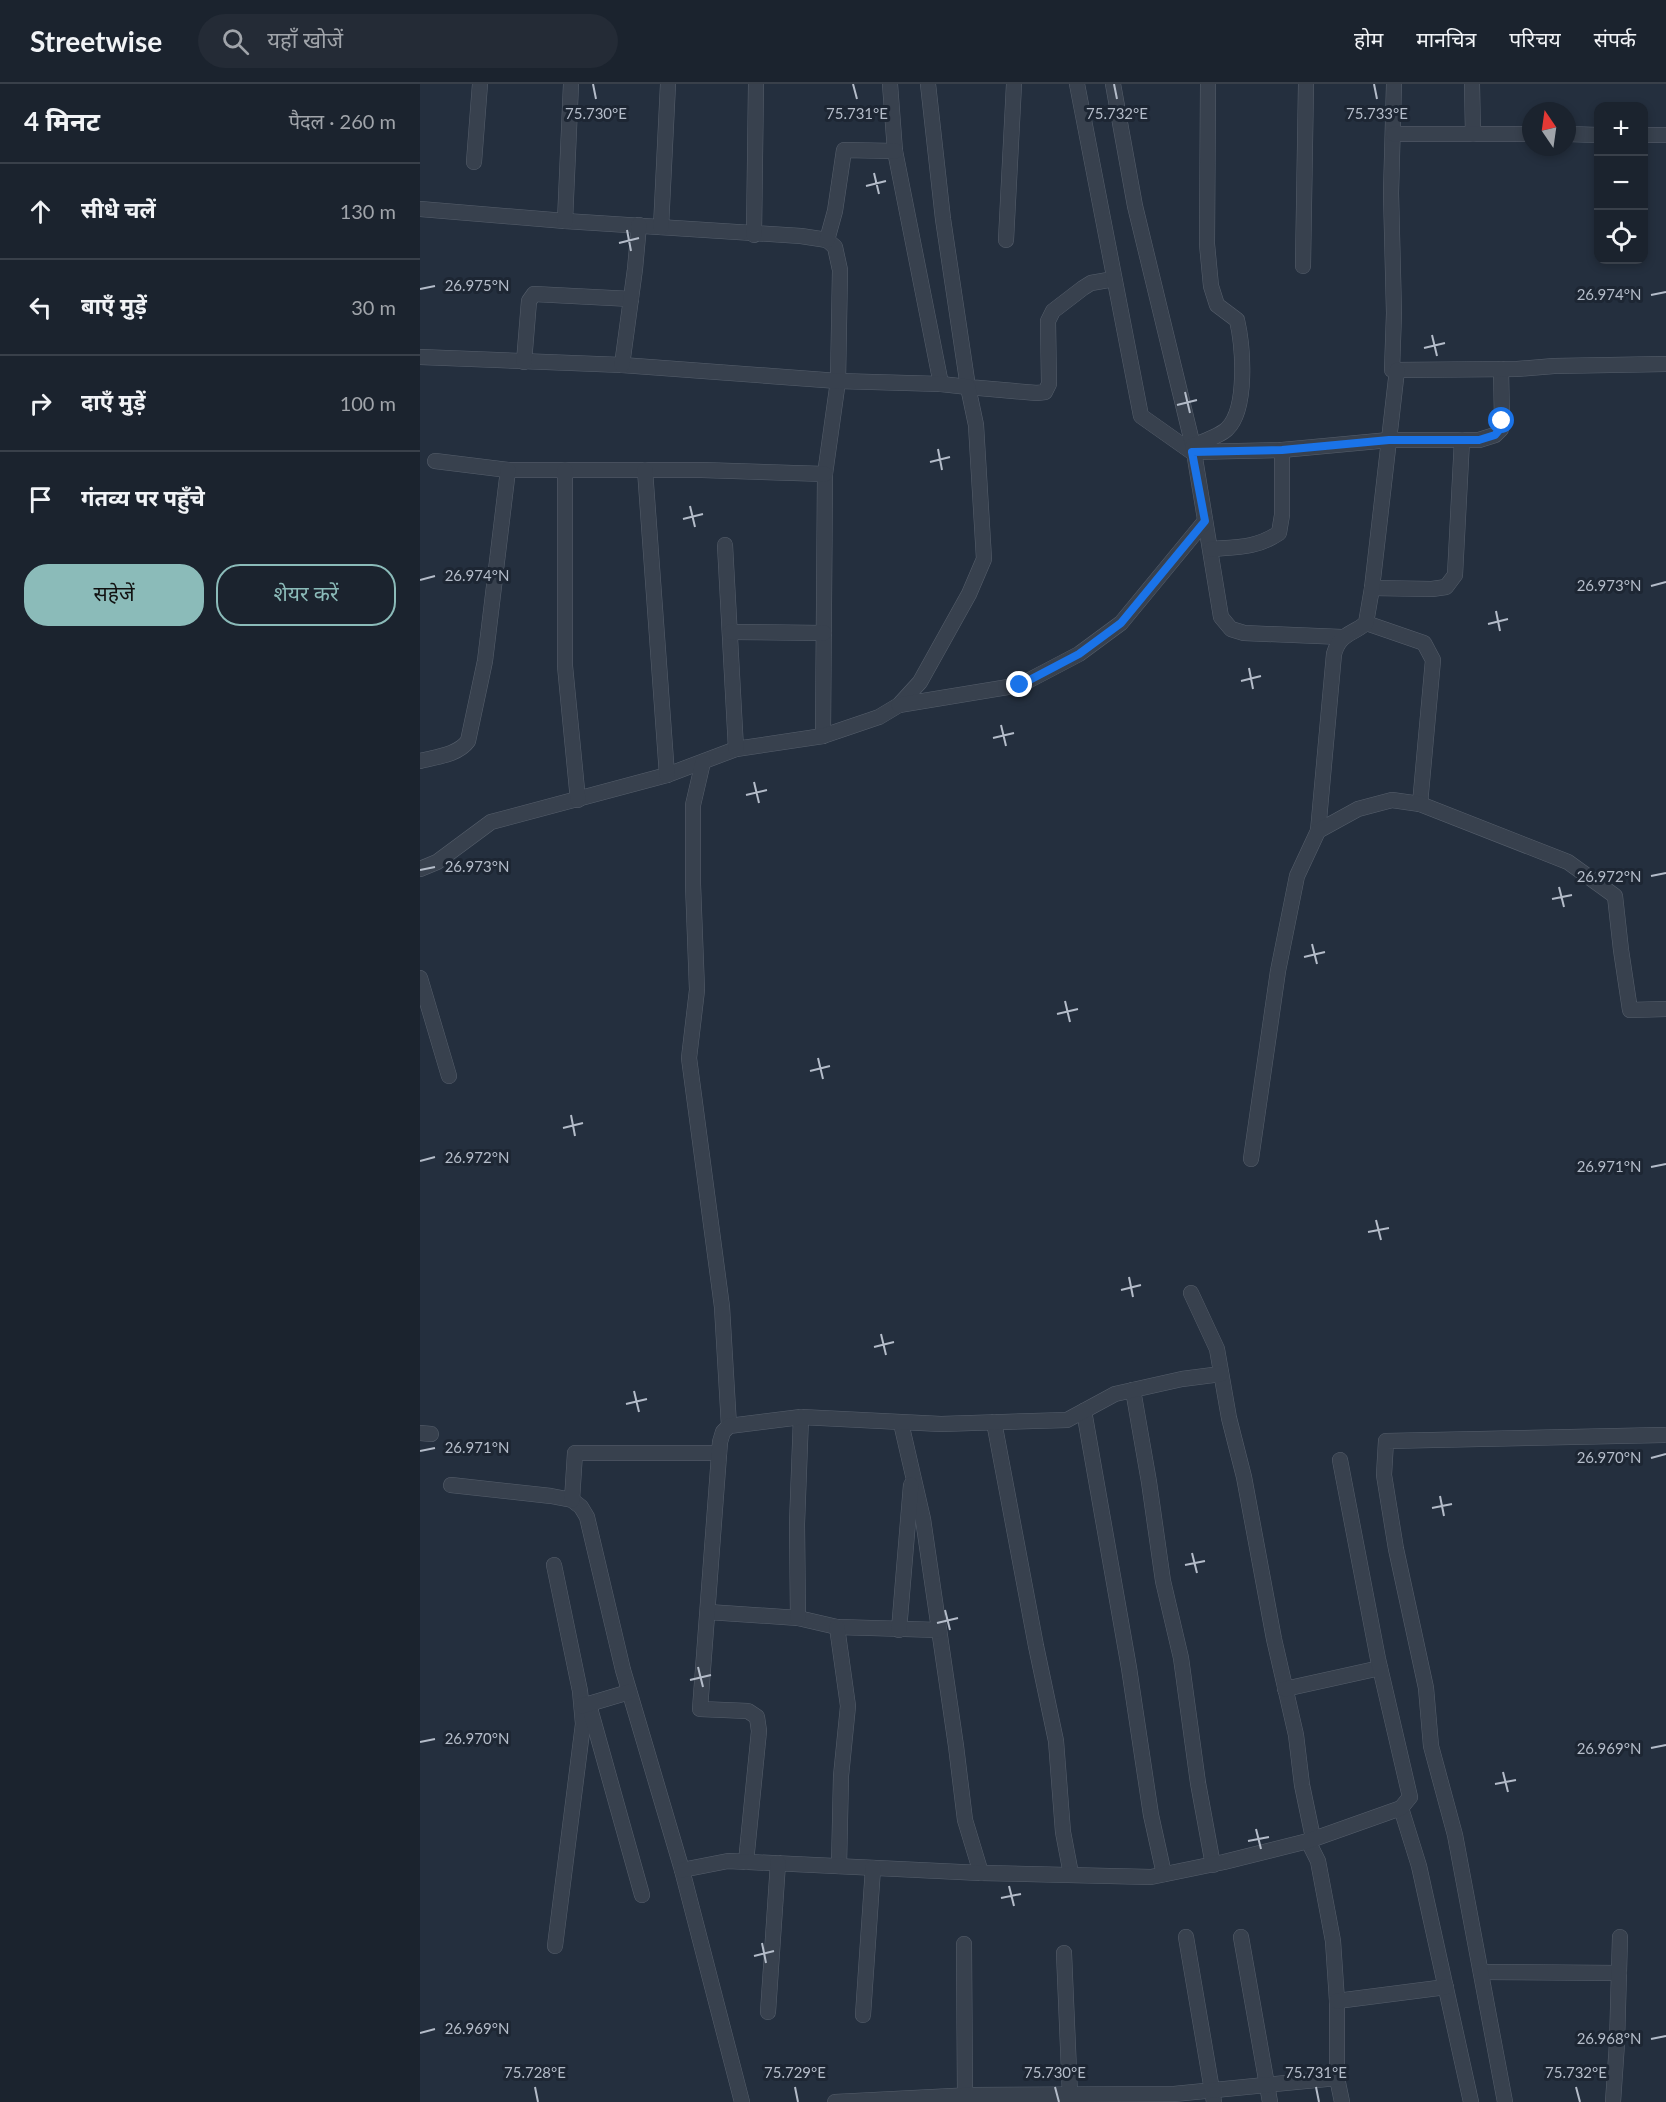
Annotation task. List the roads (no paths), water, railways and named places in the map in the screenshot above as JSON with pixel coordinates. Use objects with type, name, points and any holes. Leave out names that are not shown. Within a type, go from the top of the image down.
[{"type":"street","points":[[474,162],[480,84]]},
{"type":"street","points":[[565,221],[571,84]]},
{"type":"street","points":[[661,227],[668,84]]},
{"type":"street","points":[[754,234],[756,84]]},
{"type":"street","points":[[890,84],[896,151],[941,384]]},
{"type":"street","points":[[420,869],[436,862],[491,822],[667,775],[736,750],[823,736],[879,717],[899,705],[920,682],[969,594],[984,559],[976,425],[968,387],[943,219],[928,84]]},
{"type":"street","points":[[1006,240],[1014,84]]},
{"type":"street","points":[[1077,84],[1141,416],[1192,449],[1282,450],[1389,440],[1479,440],[1495,435],[1500,429],[1502,421],[1501,369]]},
{"type":"street","points":[[1113,84],[1135,206],[1192,449],[1221,617],[1231,629],[1244,633],[1342,637]]},
{"type":"street","points":[[1192,449],[1227,430],[1239,407],[1242,376],[1242,340],[1237,320],[1217,305],[1210,286],[1207,244],[1208,84]]},
{"type":"street","points":[[1303,266],[1306,84]]},
{"type":"street","points":[[1394,84],[1391,193],[1394,313],[1392,370],[1666,364]]},
{"type":"street","points":[[1472,84],[1473,134]]},
{"type":"street","points":[[1394,134],[1522,134]]},
{"type":"street","points":[[1576,134],[1594,135]]},
{"type":"street","points":[[1648,135],[1666,135]]},
{"type":"street","points":[[827,240],[835,211],[844,150],[896,151]]},
{"type":"street","points":[[420,209],[801,236],[827,240],[835,247],[840,270],[838,381],[825,474],[823,736]]},
{"type":"street","points":[[621,365],[639,225]]},
{"type":"street","points":[[420,357],[621,365],[838,381],[941,384],[1037,393],[1045,392],[1049,384],[1048,321],[1053,311],[1091,283],[1114,279]]},
{"type":"street","points":[[524,362],[529,301],[534,294],[631,299]]},
{"type":"street","points":[[1366,623],[1397,370]]},
{"type":"street","points":[[1372,588],[1432,589],[1446,587],[1455,575],[1461,440]]},
{"type":"street","points":[[1211,549],[1255,546],[1279,533],[1282,515],[1282,450]]},
{"type":"street","points":[[435,461],[508,470],[825,474]]},
{"type":"street","points":[[420,761],[456,751],[464,747],[468,741],[485,661],[508,470]]},
{"type":"street","points":[[565,470],[565,666],[578,800]]},
{"type":"street","points":[[645,470],[667,775]]},
{"type":"street","points":[[899,705],[1020,685],[1079,654],[1121,623],[1205,521]]},
{"type":"street","points":[[725,545],[736,750]]},
{"type":"street","points":[[1251,1159],[1276,982],[1297,876],[1318,831],[1334,654],[1337,643],[1342,637],[1366,623],[1424,643],[1432,660],[1420,804]]},
{"type":"street","points":[[730,632],[824,633]]},
{"type":"street","points":[[703,762],[693,805],[697,990],[689,1058],[722,1307],[729,1426]]},
{"type":"street","points":[[1318,831],[1358,809],[1392,800],[1420,804],[1568,862],[1615,896],[1630,1010],[1666,1009]]},
{"type":"street","points":[[420,978],[449,1076]]},
{"type":"street","points":[[1191,1293],[1217,1349],[1229,1418],[1244,1477],[1274,1639],[1296,1734],[1310,1840],[1325,1891],[1333,1941],[1337,2078],[1342,2102]]},
{"type":"street","points":[[746,1862],[753,1798],[757,1718],[748,1711],[700,1709],[723,1432],[729,1426],[801,1417],[901,1423],[1067,1420],[1115,1394],[1221,1374]]},
{"type":"street","points":[[1133,1390],[1163,1581],[1181,1658],[1198,1783],[1213,1865]]},
{"type":"street","points":[[1084,1411],[1129,1668],[1151,1815],[1164,1874]]},
{"type":"street","points":[[798,1618],[797,1524],[801,1417]]},
{"type":"street","points":[[994,1422],[1056,1741],[1063,1832],[1071,1874]]},
{"type":"street","points":[[901,1423],[923,1519],[965,1820],[981,1873]]},
{"type":"street","points":[[1505,2102],[1455,1835],[1431,1746],[1426,1688],[1396,1549],[1384,1475],[1386,1441],[1664,1435]]},
{"type":"street","points":[[572,1500],[575,1453],[720,1454]]},
{"type":"street","points":[[682,1870],[728,1861],[981,1873],[1151,1877],[1213,1865],[1310,1840],[1401,1808],[1410,1797],[1380,1668],[1341,1460]]},
{"type":"street","points":[[899,1630],[912,1470]]},
{"type":"street","points":[[451,1485],[572,1500],[581,1507],[587,1517],[629,1692],[682,1870],[742,2102]]},
{"type":"street","points":[[554,1565],[585,1705],[642,1895]]},
{"type":"street","points":[[708,1612],[798,1618],[837,1627],[939,1630]]},
{"type":"street","points":[[837,1627],[848,1706],[841,1776],[839,1866]]},
{"type":"street","points":[[1285,1689],[1380,1668]]},
{"type":"street","points":[[585,1705],[629,1692]]},
{"type":"street","points":[[555,1946],[585,1705]]},
{"type":"street","points":[[1401,1808],[1419,1866],[1471,2102]]},
{"type":"street","points":[[768,2012],[778,1863]]},
{"type":"street","points":[[863,2015],[873,1868]]},
{"type":"street","points":[[1186,1937],[1213,2096]]},
{"type":"street","points":[[1240,1937],[1270,2102]]},
{"type":"street","points":[[1613,2102],[1620,1937]]},
{"type":"street","points":[[964,1944],[965,2096]]},
{"type":"street","points":[[1064,1953],[1070,2095]]},
{"type":"street","points":[[1481,1972],[1619,1973]]},
{"type":"street","points":[[1336,2001],[1446,1987]]},
{"type":"street","points":[[835,2102],[965,2096],[1174,2094],[1213,2096],[1266,2085],[1337,2078]]}]
